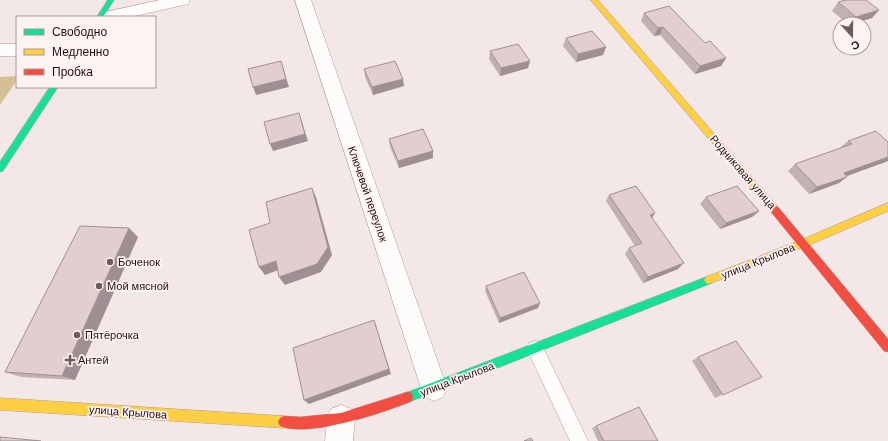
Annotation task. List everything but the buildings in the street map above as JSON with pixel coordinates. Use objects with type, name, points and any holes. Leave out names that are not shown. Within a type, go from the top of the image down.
[{"type":"street","points":[[101,16],[111,0]]},
{"type":"street","points":[[111,16],[182,0]]},
{"type":"street","name":"Ключевой переулок","points":[[303,0],[434,388]]},
{"type":"street","name":"Родниковая улица","points":[[594,0],[804,243],[888,347]]},
{"type":"street","points":[[0,50],[16,50]]},
{"type":"street","points":[[0,169],[53,88]]},
{"type":"street","name":"улица Крылова","points":[[0,404],[300,423],[340,430],[434,388],[804,243],[888,207]]},
{"type":"lane","points":[[535,349],[579,441]]},
{"type":"shaded area","points":[[16,76],[16,81],[0,105],[0,77]]},
{"type":"traffic: fast","points":[[101,16],[111,0]]},
{"type":"traffic: fast","points":[[0,169],[53,88]]},
{"type":"traffic: fast","points":[[408,397],[709,280]]},
{"type":"traffic: slow","points":[[594,0],[775,210]]},
{"type":"traffic: slow","points":[[709,280],[804,243],[888,207]]},
{"type":"traffic: slow","points":[[0,404],[284,422]]},
{"type":"traffic: jam","points":[[775,210],[888,347]]},
{"type":"traffic: jam","points":[[284,422],[300,423],[341,419],[408,397]]},
{"type":"place","name":"Боченок","points":[[110,262]]},
{"type":"place","name":"Мой мясной","points":[[99,286]]},
{"type":"place","name":"Пятёрочка","points":[[77,335]]},
{"type":"place","name":"Антей","points":[[70,360]]}]
